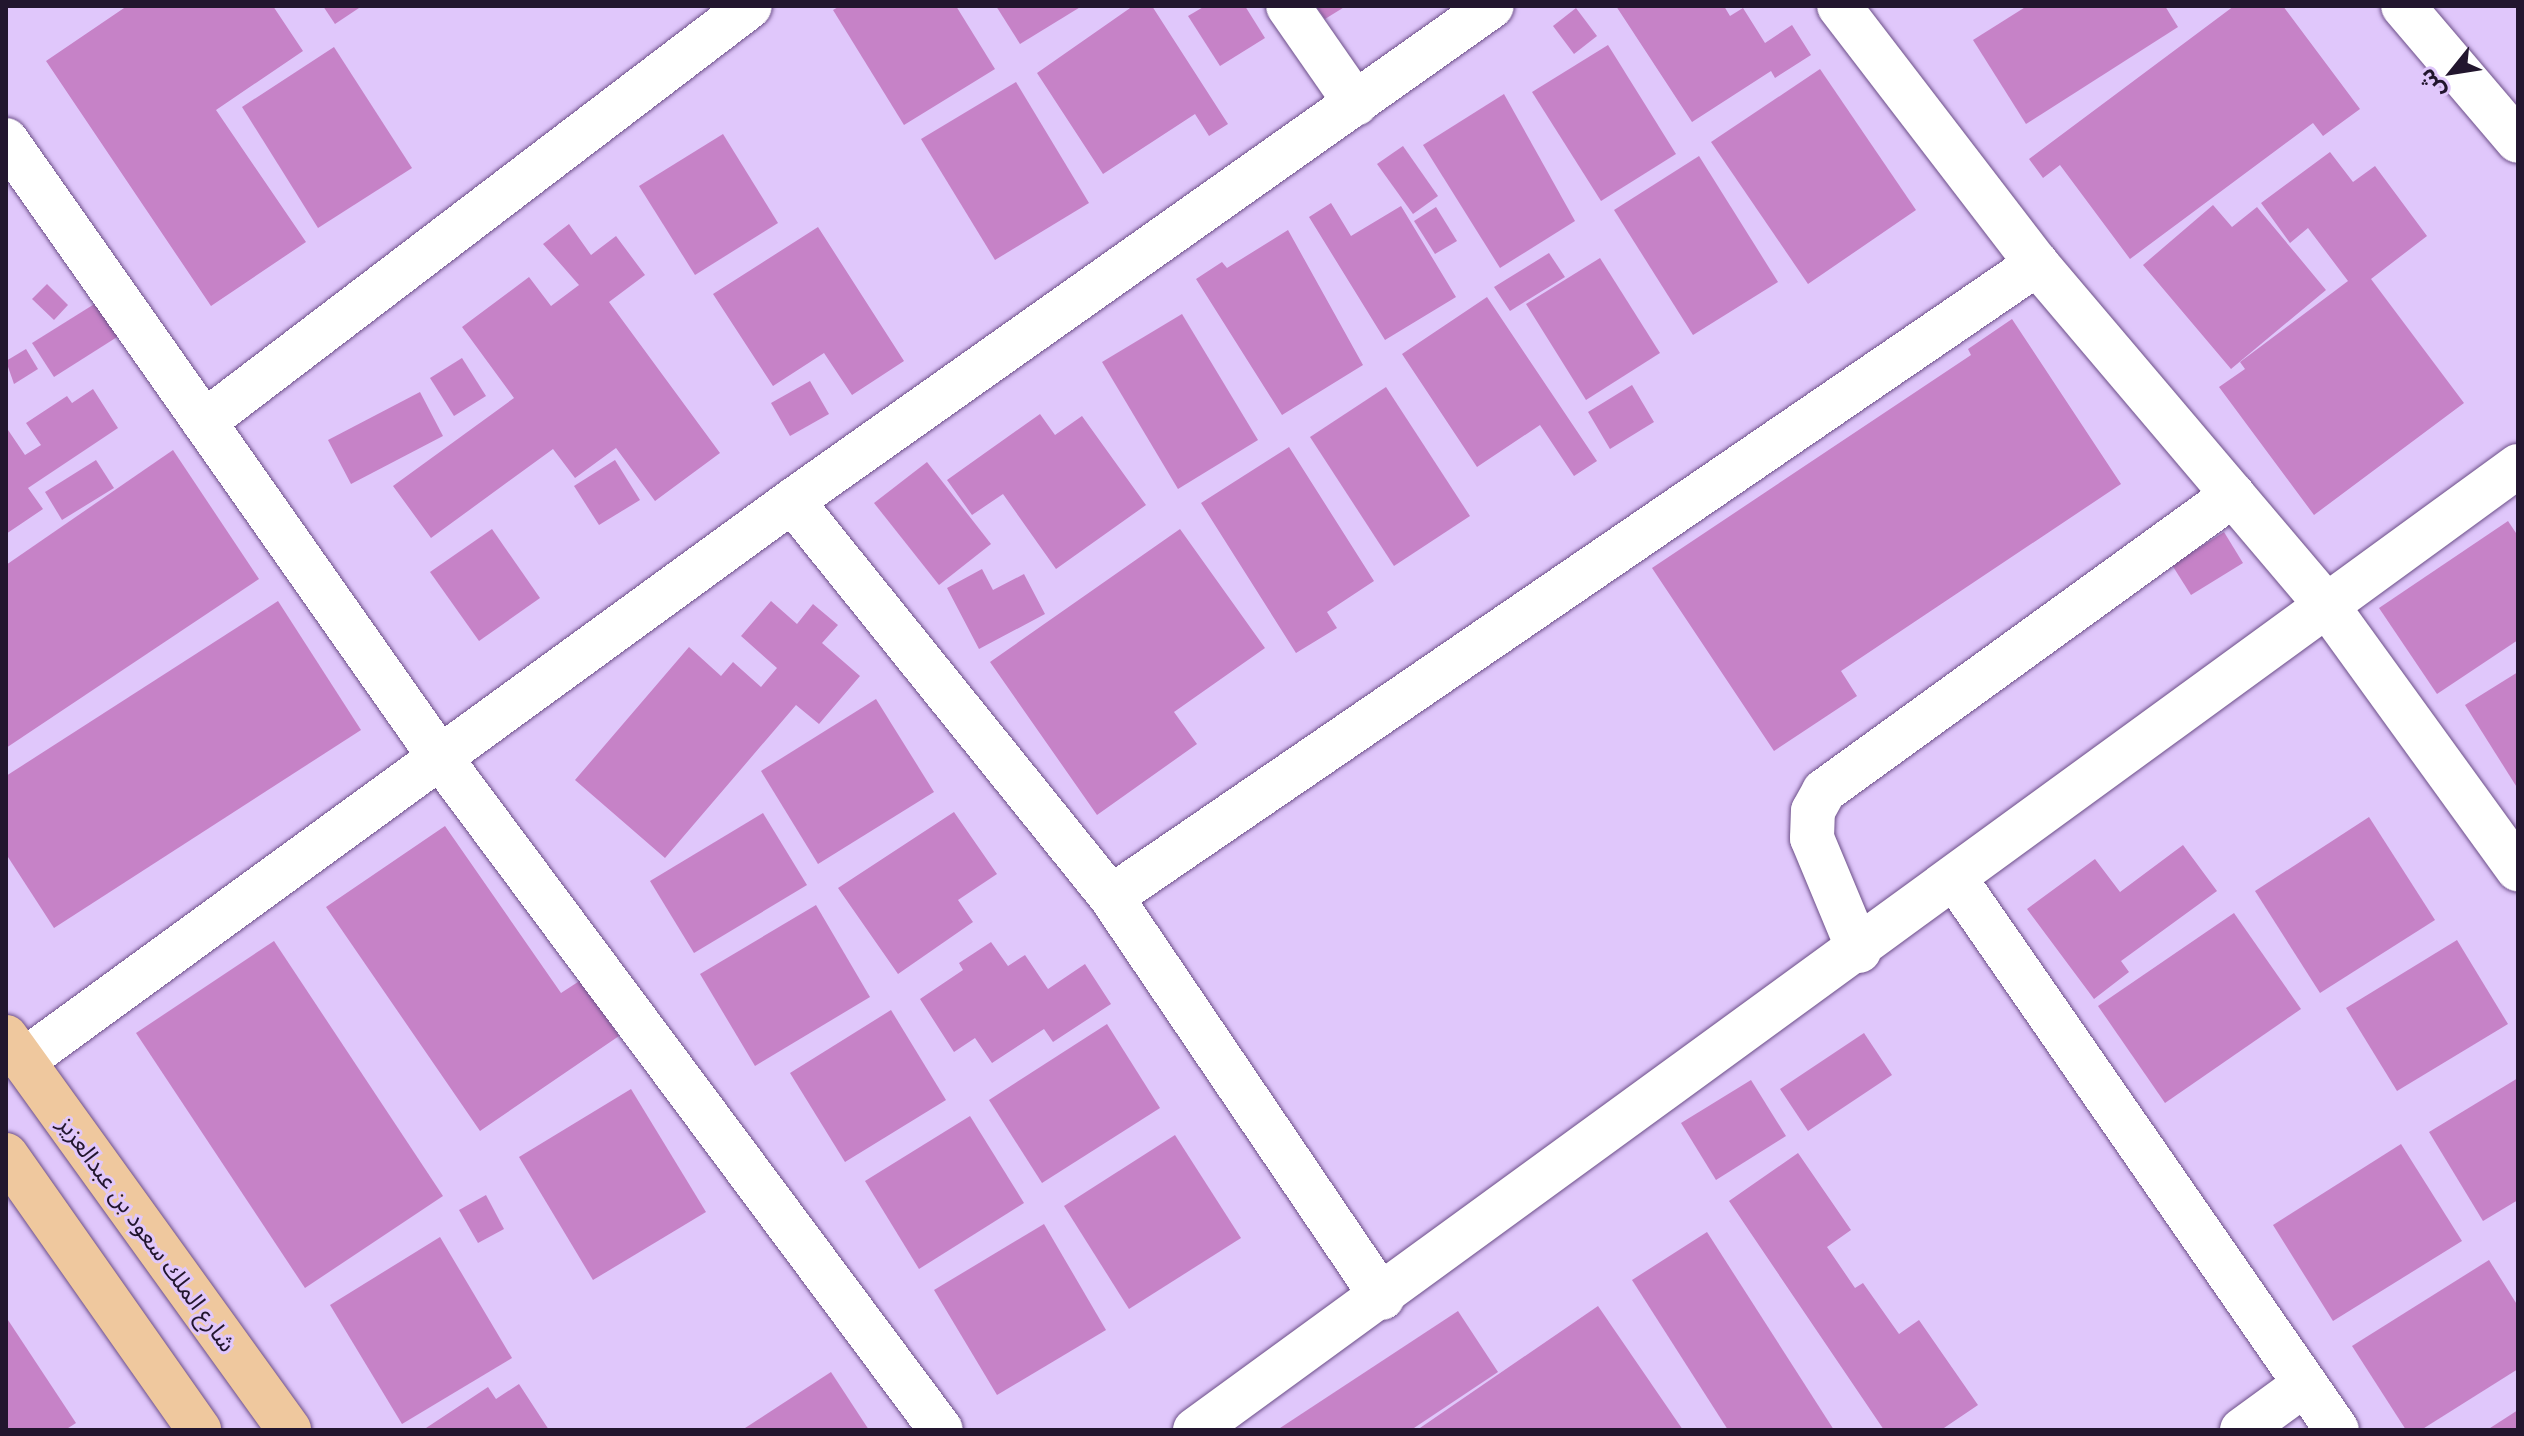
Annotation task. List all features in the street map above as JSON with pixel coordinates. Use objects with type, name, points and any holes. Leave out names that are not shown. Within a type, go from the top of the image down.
[{"type":"main road","name":"شارع الملك سعود بن عبدالعزيز","points":[[14,1049],[289,1430]]},
{"type":"main road","points":[[6,1155],[199,1430]]},
{"type":"street","points":[[204,422],[750,6]]},
{"type":"street","points":[[1288,6],[1356,104]]},
{"type":"street","points":[[14,1049],[439,756],[792,501],[1492,6]]},
{"type":"street","points":[[1839,6],[2037,264],[2328,607],[2518,869]]},
{"type":"street","points":[[2403,6],[2518,141]]},
{"type":"street","points":[[6,140],[439,756],[941,1430]]},
{"type":"street","points":[[1111,897],[2037,264]]},
{"type":"street","points":[[1195,1430],[1859,951],[2518,466]]},
{"type":"street","points":[[1859,951],[1812,838],[1813,811],[1824,791],[2233,495]]},
{"type":"street","points":[[792,501],[1111,897],[1382,1298]]},
{"type":"street","points":[[1956,880],[2337,1430]]},
{"type":"street","points":[[2242,1430],[2305,1384]]},
{"type":"building","points":[[127,6],[273,6],[303,51],[216,110],[306,242],[211,306],[46,61]]},
{"type":"building","points":[[323,6],[362,6],[335,24]]},
{"type":"building","points":[[840,6],[956,6],[995,69],[904,125],[833,10]]},
{"type":"building","points":[[996,6],[1082,6],[1020,44]]},
{"type":"building","points":[[1133,6],[1152,6],[1228,124],[1209,136],[1195,114],[1103,174],[1037,73]]},
{"type":"building","points":[[1205,6],[1245,6],[1265,38],[1220,66],[1188,16]]},
{"type":"building","points":[[1316,6],[1346,6],[1325,19]]},
{"type":"building","points":[[1616,6],[1724,6],[1730,16],[1743,8],[1765,43],[1792,25],[1811,55],[1775,78],[1771,71],[1692,122]]},
{"type":"building","points":[[2027,6],[2165,6],[2178,27],[2026,124],[1973,40]]},
{"type":"building","points":[[2234,6],[2283,6],[2360,109],[2323,136],[2313,123],[2130,259],[2060,165],[2043,178],[2029,159]]},
{"type":"building","points":[[1576,8],[1597,36],[1574,54],[1553,26]]},
{"type":"building","points":[[1608,45],[1676,154],[1601,201],[1532,92]]},
{"type":"building","points":[[334,47],[412,168],[318,228],[242,107]]},
{"type":"building","points":[[1820,69],[1916,210],[1808,284],[1711,142]]},
{"type":"building","points":[[1016,82],[1089,203],[995,260],[921,139]]},
{"type":"building","points":[[1504,94],[1575,221],[1500,268],[1423,145]]},
{"type":"building","points":[[723,134],[778,223],[695,275],[639,186]]},
{"type":"building","points":[[1403,146],[1438,196],[1413,214],[1377,164]]},
{"type":"building","points":[[2330,152],[2353,182],[2375,166],[2427,236],[2371,279],[2464,403],[2314,515],[2219,387],[2245,369],[2240,362],[2348,281],[2308,228],[2290,243],[2261,203]]},
{"type":"building","points":[[1699,156],[1778,282],[1693,335],[1614,210]]},
{"type":"building","points":[[1331,203],[1351,236],[1401,206],[1456,297],[1385,340],[1309,217]]},
{"type":"building","points":[[2213,205],[2232,227],[2257,207],[2326,290],[2231,369],[2143,265]]},
{"type":"building","points":[[1436,207],[1457,241],[1435,254],[1414,221]]},
{"type":"building","points":[[569,224],[591,255],[616,236],[645,275],[609,302],[720,453],[655,501],[616,448],[575,478],[553,449],[431,538],[393,486],[514,398],[462,327],[529,277],[551,306],[579,285],[543,244]]},
{"type":"building","points":[[818,227],[904,361],[852,395],[824,353],[773,386],[713,294]]},
{"type":"building","points":[[1288,230],[1363,365],[1282,415],[1196,279],[1222,262],[1227,268]]},
{"type":"building","points":[[1549,253],[1565,277],[1510,311],[1494,287]]},
{"type":"building","points":[[1600,258],[1660,353],[1586,400],[1526,304]]},
{"type":"building","points":[[47,284],[68,305],[54,320],[32,299]]},
{"type":"building","points":[[1487,297],[1597,461],[1574,476],[1540,425],[1477,467],[1402,354]]},
{"type":"building","points":[[104,298],[125,332],[54,377],[32,343]]},
{"type":"building","points":[[1182,314],[1258,440],[1178,489],[1102,362]]},
{"type":"building","points":[[2012,319],[2121,484],[1841,671],[1857,696],[1774,751],[1652,568],[1971,355],[1968,349]]},
{"type":"building","points":[[26,349],[38,369],[14,384],[6,361]]},
{"type":"building","points":[[462,358],[486,396],[454,416],[430,378]]},
{"type":"building","points":[[810,381],[829,414],[790,436],[771,403]]},
{"type":"building","points":[[1632,385],[1654,422],[1610,449],[1588,412]]},
{"type":"building","points":[[1386,387],[1470,516],[1394,566],[1310,437]]},
{"type":"building","points":[[93,389],[118,428],[28,488],[43,509],[6,534],[6,427],[25,455],[41,445],[26,423],[67,396],[72,403]]},
{"type":"building","points":[[420,392],[443,436],[351,484],[328,440]]},
{"type":"building","points":[[1040,414],[1055,435],[1082,416],[1146,505],[1056,569],[1003,494],[972,515],[947,480]]},
{"type":"building","points":[[1289,447],[1374,581],[1327,612],[1337,628],[1296,653],[1201,503]]},
{"type":"building","points":[[173,450],[259,579],[6,748],[6,565]]},
{"type":"building","points":[[96,460],[114,488],[62,520],[45,492]]},
{"type":"building","points":[[615,460],[640,500],[599,525],[574,486]]},
{"type":"building","points":[[927,462],[991,544],[939,585],[874,503]]},
{"type":"building","points":[[2508,521],[2518,536],[2518,640],[2437,694],[2379,608]]},
{"type":"building","points":[[492,529],[540,598],[479,641],[430,572]]},
{"type":"building","points":[[1180,529],[1265,648],[1174,712],[1197,744],[1097,815],[990,662]]},
{"type":"building","points":[[2224,532],[2243,563],[2191,595],[2172,565]]},
{"type":"building","points":[[982,569],[993,590],[1024,574],[1045,614],[979,649],[947,588]]},
{"type":"building","points":[[278,601],[361,730],[54,928],[6,854],[6,776]]},
{"type":"building","points":[[771,601],[797,624],[813,604],[838,625],[822,643],[860,676],[819,724],[796,705],[665,858],[575,780],[689,647],[721,676],[733,662],[761,687],[777,668],[741,636]]},
{"type":"building","points":[[2518,672],[2518,789],[2465,705]]},
{"type":"building","points":[[876,699],[934,792],[818,864],[761,771]]},
{"type":"building","points":[[954,812],[997,874],[958,900],[973,922],[898,974],[838,888]]},
{"type":"building","points":[[763,813],[807,885],[694,953],[650,881]]},
{"type":"building","points":[[2369,817],[2435,920],[2320,993],[2255,891]]},
{"type":"building","points":[[445,826],[561,993],[581,980],[619,1036],[480,1131],[326,907]]},
{"type":"building","points":[[2183,845],[2217,891],[2121,961],[2129,972],[2094,999],[2027,909],[2095,859],[2120,892]]},
{"type":"building","points":[[816,905],[870,997],[755,1066],[700,974]]},
{"type":"building","points":[[2234,913],[2301,1009],[2165,1103],[2098,1006]]},
{"type":"building","points":[[2457,940],[2508,1024],[2397,1091],[2346,1008]]},
{"type":"building","points":[[274,941],[443,1196],[305,1288],[136,1033]]},
{"type":"building","points":[[991,942],[1008,966],[1025,955],[1048,989],[1085,964],[1111,1004],[1053,1042],[1044,1029],[992,1063],[975,1038],[954,1052],[920,999],[963,970],[959,963]]},
{"type":"building","points":[[891,1010],[946,1100],[845,1162],[790,1073]]},
{"type":"building","points":[[1107,1024],[1160,1108],[1042,1183],[989,1100]]},
{"type":"building","points":[[1864,1033],[1892,1075],[1808,1131],[1780,1089]]},
{"type":"building","points":[[2518,1078],[2518,1200],[2483,1221],[2429,1132]]},
{"type":"building","points":[[1751,1080],[1786,1136],[1716,1180],[1681,1123]]},
{"type":"building","points":[[631,1089],[706,1212],[593,1280],[519,1157]]},
{"type":"building","points":[[970,1116],[1024,1203],[919,1269],[865,1181]]},
{"type":"building","points":[[1175,1135],[1241,1238],[1129,1309],[1064,1206]]},
{"type":"building","points":[[2401,1144],[2462,1241],[2333,1321],[2273,1225]]},
{"type":"building","points":[[1798,1153],[1851,1230],[1827,1247],[1855,1288],[1863,1283],[1899,1334],[1919,1320],[1978,1405],[1941,1430],[1884,1430],[1729,1201]]},
{"type":"building","points":[[486,1195],[504,1229],[478,1243],[459,1210]]},
{"type":"building","points":[[1044,1224],[1106,1330],[997,1395],[934,1290]]},
{"type":"building","points":[[1707,1232],[1834,1430],[1728,1430],[1632,1280]]},
{"type":"building","points":[[440,1237],[512,1358],[402,1424],[330,1305]]},
{"type":"building","points":[[2489,1260],[2518,1306],[2518,1369],[2421,1430],[2406,1430],[2352,1346]]},
{"type":"building","points":[[1598,1306],[1683,1430],[1417,1430]]},
{"type":"building","points":[[1458,1311],[1498,1372],[1411,1430],[1277,1430]]},
{"type":"building","points":[[6,1317],[76,1423],[65,1430],[6,1430]]},
{"type":"building","points":[[831,1372],[869,1430],[742,1430]]},
{"type":"building","points":[[519,1384],[549,1430],[423,1430],[488,1387],[496,1399]]},
{"type":"building","points":[[2518,1410],[2518,1430],[2487,1430]]}]
